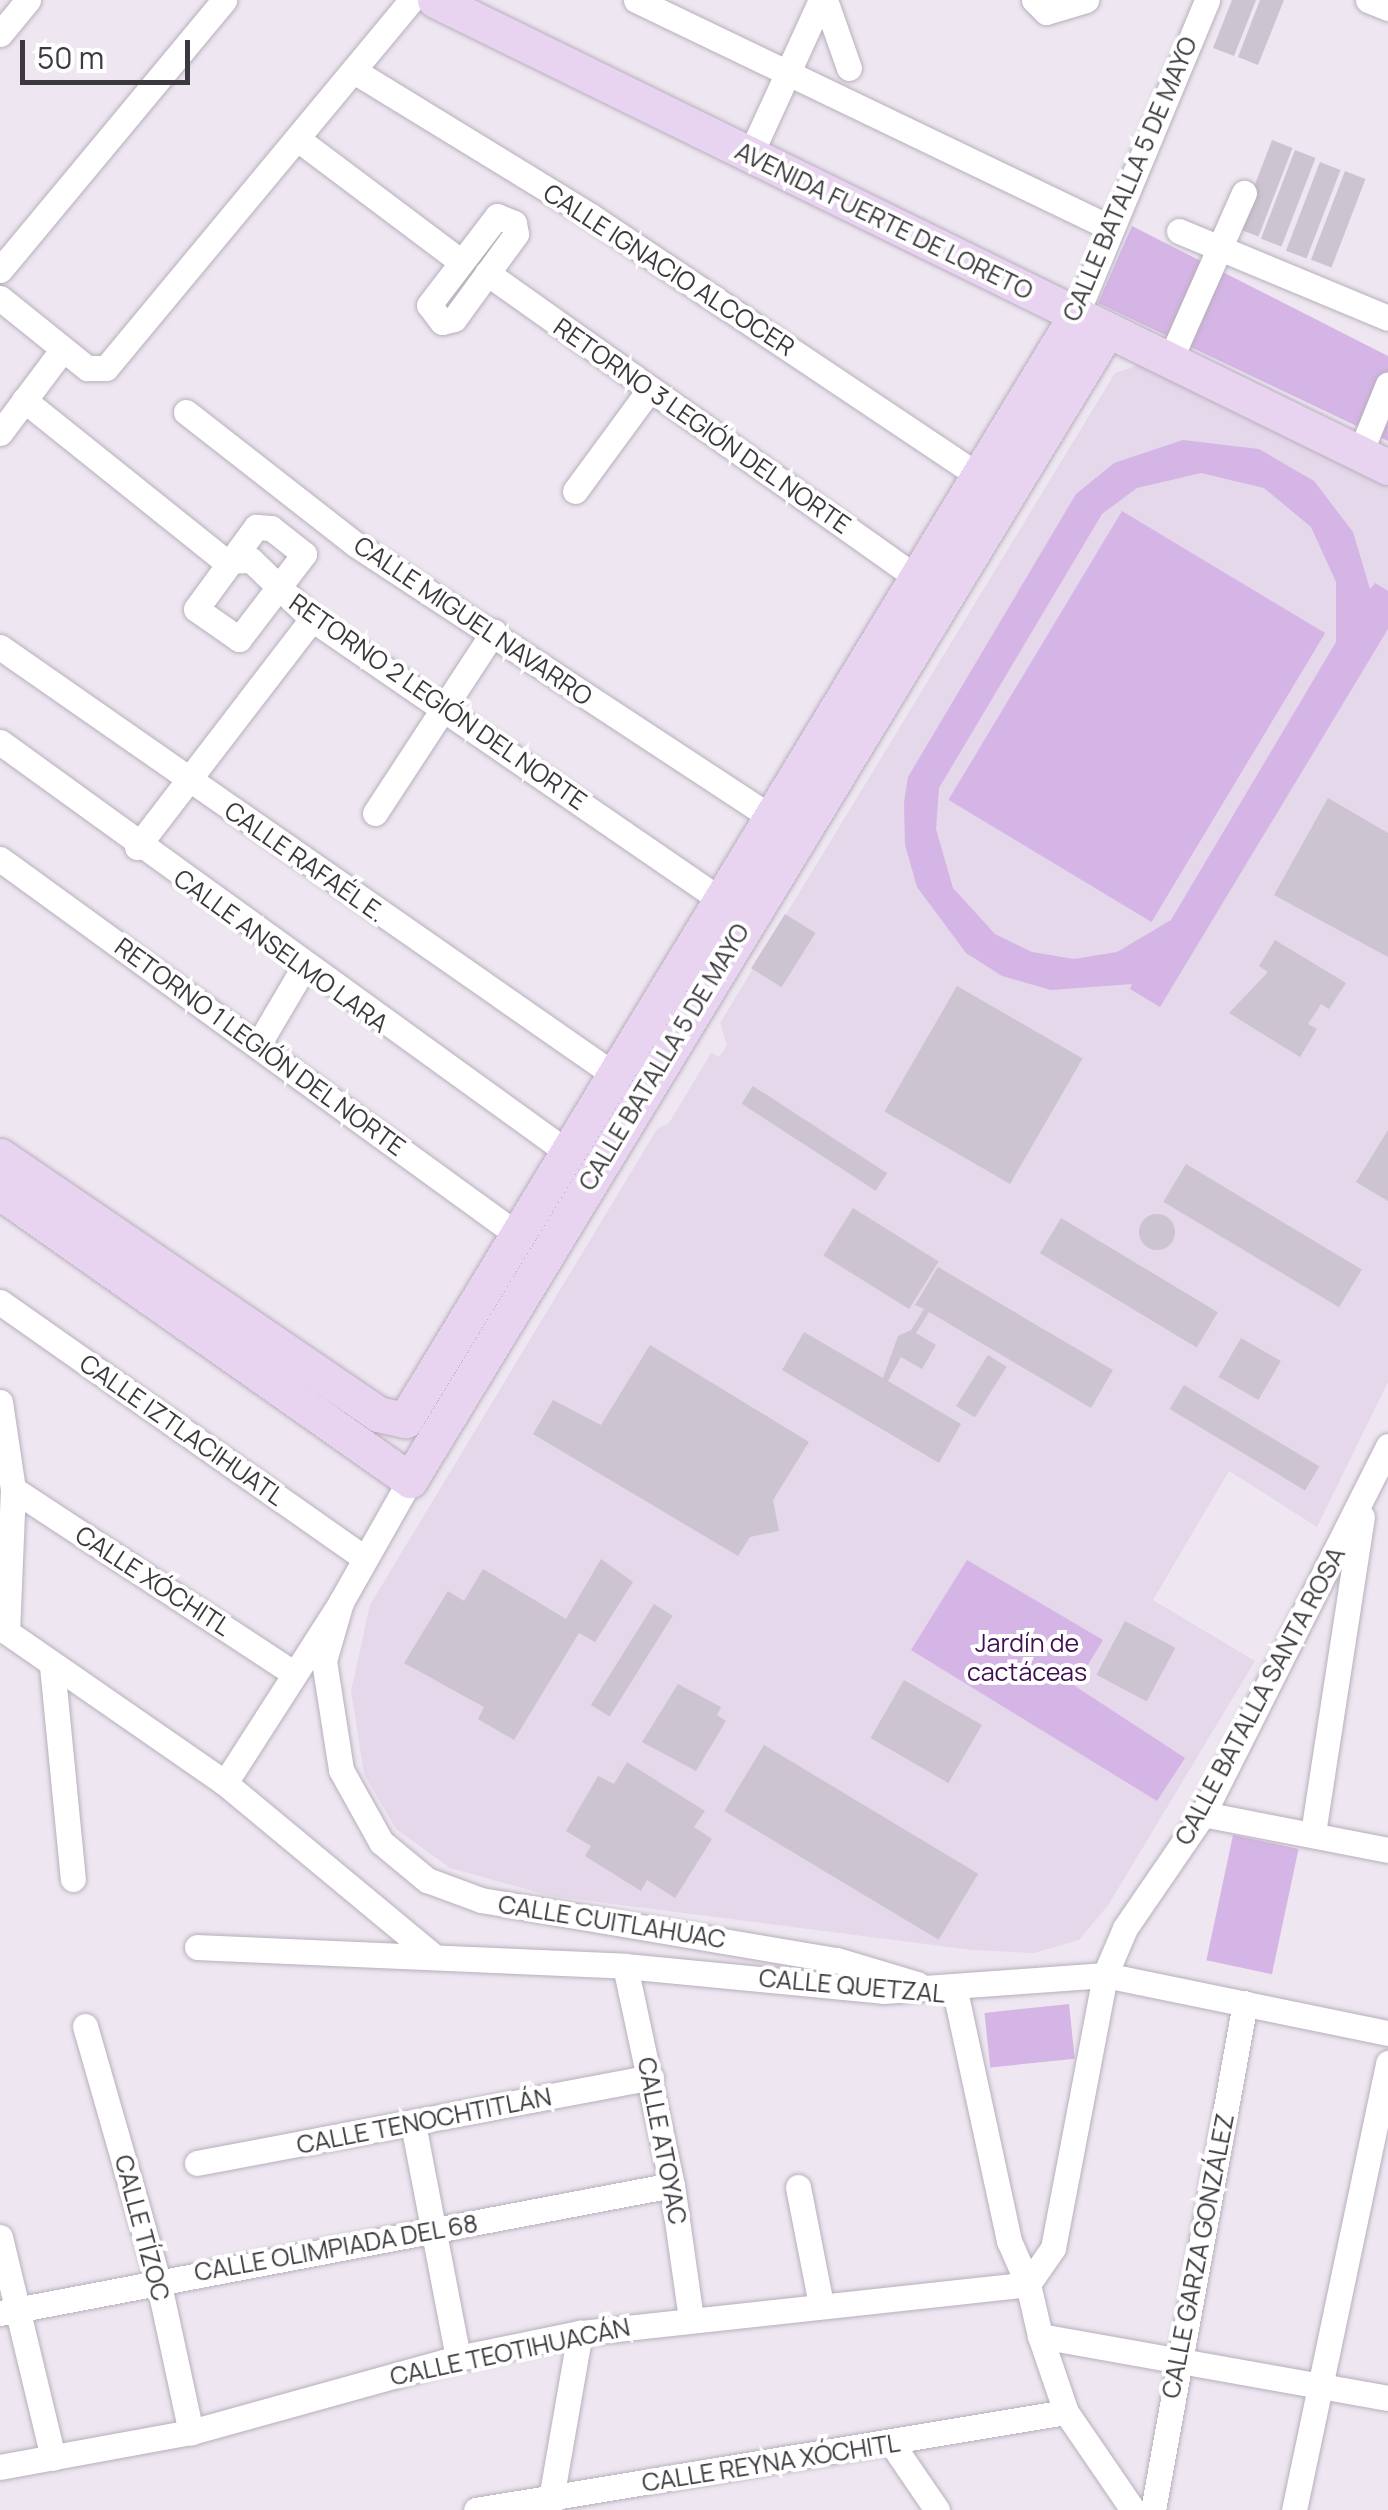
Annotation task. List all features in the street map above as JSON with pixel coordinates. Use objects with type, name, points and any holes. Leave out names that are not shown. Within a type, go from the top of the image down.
[{"type":"street","points":[[0,34],[28,0]]},
{"type":"street","points":[[0,270],[224,0]]},
{"type":"street","points":[[0,298],[62,350],[100,371],[298,140],[411,0]]},
{"type":"street","name":"AVENIDA FUERTE DE LORETO","points":[[435,0],[1374,460]]},
{"type":"street","points":[[636,0],[1109,227]]},
{"type":"street","points":[[750,155],[823,0]]},
{"type":"street","points":[[823,0],[850,68]]},
{"type":"street","points":[[1034,0],[1046,12],[1086,0]]},
{"type":"street","name":"CALLE BATALLA 5 DE MAYO","points":[[0,1156],[390,1422],[405,1420],[568,1152],[628,1080],[1091,323],[1109,227],[1207,0]]},
{"type":"street","points":[[1368,0],[1388,8]]},
{"type":"street","name":"CALLE IGNACIO ALCOCER","points":[[354,71],[588,216],[979,476]]},
{"type":"street","points":[[298,140],[460,262]]},
{"type":"street","points":[[1169,362],[1222,251],[1244,193]]},
{"type":"street","points":[[506,217],[516,234],[452,322],[442,322],[429,305],[460,262],[494,218],[506,217]]},
{"type":"street","points":[[1179,231],[1388,318]]},
{"type":"street","name":"RETORNO 3 LEGIÓN DEL NORTE","points":[[487,273],[917,578]]},
{"type":"street","name":"CALLE BATALLA 5 DE MAYO","points":[[875,674],[917,578],[979,476],[1091,323]]},
{"type":"street","points":[[0,433],[62,350]]},
{"type":"street","points":[[1374,460],[1388,384]]},
{"type":"street","points":[[575,492],[650,389]]},
{"type":"street","name":"RETORNO 2 LEGIÓN DEL NORTE","points":[[24,400],[225,562],[251,560],[312,619],[718,898]]},
{"type":"street","name":"CALLE MIGUEL NAVARRO","points":[[186,412],[354,544],[494,631],[783,826]]},
{"type":"street","points":[[271,528],[304,554],[248,634],[234,638],[196,609],[225,562],[250,530],[271,528]]},
{"type":"street","points":[[137,847],[312,619]]},
{"type":"street","points":[[375,813],[494,631]]},
{"type":"street","name":"CALLE RAFAÉL E.","points":[[0,647],[188,781],[628,1080]]},
{"type":"street","name":"CALLE ANSELMO LARA","points":[[0,742],[137,847],[568,1152]]},
{"type":"street","name":"CALLE BATALLA 5 DE MAYO","points":[[225,1783],[341,1602],[410,1480],[628,1080],[718,898],[783,826]]},
{"type":"street","name":"RETORNO 1 LEGIÓN DEL NORTE","points":[[0,858],[519,1236]]},
{"type":"street","points":[[258,1045],[304,967]]},
{"type":"street","points":[[0,1192],[410,1480]]},
{"type":"street","name":"CALLE IZTLACIHUATL","points":[[0,1302],[364,1558]]},
{"type":"street","points":[[0,1402],[13,1489],[5,1559],[4,1636],[225,1783],[431,1954]]},
{"type":"street","name":"CALLE BATALLA SANTA ROSA","points":[[1028,2284],[1053,2248],[1105,1975],[1125,1928],[1203,1814],[1387,1450]]},
{"type":"street","name":"CALLE XÓCHITL","points":[[13,1489],[293,1673]]},
{"type":"street","points":[[1313,1834],[1366,1497]]},
{"type":"street","name":"CALLE CUITLAHUAC","points":[[341,1602],[324,1661],[341,1770],[381,1842],[427,1880],[539,1912],[836,1960],[943,1990]]},
{"type":"street","points":[[52,1666],[72,1879]]},
{"type":"street","points":[[1203,1814],[1388,1850]]},
{"type":"street","name":"CALLE QUETZAL","points":[[197,1947],[431,1954],[626,1966],[882,1992],[943,1990],[1009,2241],[1028,2284],[1040,2336],[1066,2412],[1134,2510]]},
{"type":"street","name":"CALLE ATOYAC","points":[[626,1966],[672,2185],[691,2318]]},
{"type":"street","points":[[943,1990],[1105,1975],[1388,2033]]},
{"type":"street","name":"CALLE GARZA GONZÁLEZ","points":[[1153,2510],[1246,2003]]},
{"type":"street","name":"CALLE TÍZOC","points":[[85,2026],[158,2280],[191,2432]]},
{"type":"street","points":[[1294,2510],[1388,2064]]},
{"type":"street","name":"CALLE TENOCHTITLÁN","points":[[198,2162],[651,2077]]},
{"type":"street","points":[[413,2124],[458,2358]]},
{"type":"street","name":"CALLE OLIMPIADA DEL 68","points":[[9,2311],[672,2185]]},
{"type":"street","points":[[798,2188],[821,2304]]},
{"type":"street","points":[[0,2237],[9,2311],[53,2458]]},
{"type":"street","name":"CALLE TEOTIHUACÁN","points":[[0,2467],[191,2432],[458,2358],[580,2333],[1028,2284]]},
{"type":"street","points":[[550,2504],[580,2333]]},
{"type":"street","points":[[1040,2336],[1388,2398]]},
{"type":"street","name":"CALLE REYNA XÓCHITL","points":[[476,2510],[550,2504],[1066,2412]]},
{"type":"street","points":[[892,2444],[938,2510]]},
{"type":"shaded area","points":[[1138,365],[1388,487],[1388,1382],[1317,1527],[1229,1471],[1153,1600],[1255,1661],[1109,1904],[1079,1940],[1034,1953],[972,1950],[551,1896],[450,1868],[396,1829],[364,1774],[351,1691],[370,1605],[657,1129],[669,1123],[711,1053],[719,1057],[727,1045],[720,1023],[1115,373]]},
{"type":"green space","points":[[1132,226],[1388,356],[1388,441],[1098,303]]},
{"type":"green space","points":[[1183,440],[1259,449],[1314,481],[1353,532],[1370,589],[1375,583],[1388,591],[1388,629],[1160,1007],[1130,989],[1132,984],[1051,990],[1002,976],[966,953],[917,887],[905,845],[908,777],[1076,494],[1114,463]],"holes":[[[1201,473],[1264,488],[1311,527],[1336,582],[1336,642],[1171,920],[1117,952],[1074,959],[1032,952],[995,934],[953,888],[936,829],[939,788],[1102,514],[1137,488]]]},
{"type":"green space","points":[[1122,511],[1325,633],[1152,922],[948,800]]},
{"type":"green space","name":"Jardín de cactáceas","points":[[967,1560],[1103,1640],[1075,1686],[1185,1758],[1157,1801],[911,1650]]},
{"type":"green space","points":[[1233,1835],[1299,1849],[1272,1974],[1206,1960]]},
{"type":"green space","points":[[1069,2004],[1075,2059],[990,2068],[984,2013]]},
{"type":"building","points":[[1232,0],[1256,0],[1234,56],[1213,48]]},
{"type":"building","points":[[1260,0],[1284,0],[1258,65],[1238,57]]},
{"type":"building","points":[[1272,140],[1293,148],[1258,237],[1238,229]]},
{"type":"building","points":[[1295,150],[1316,158],[1281,247],[1261,239]]},
{"type":"building","points":[[1320,162],[1341,170],[1306,259],[1286,251]]},
{"type":"building","points":[[1345,171],[1366,179],[1331,268],[1311,260]]},
{"type":"building","points":[[1328,798],[1388,833],[1388,957],[1274,895]]},
{"type":"building","points":[[785,914],[816,933],[782,987],[751,968]]},
{"type":"building","points":[[1275,940],[1346,983],[1329,1009],[1321,1004],[1308,1024],[1317,1029],[1300,1057],[1229,1013],[1268,972],[1259,966]]},
{"type":"building","points":[[957,986],[1083,1058],[1010,1184],[884,1112]]},
{"type":"building","points":[[753,1086],[887,1173],[876,1191],[742,1104]]},
{"type":"building","points":[[1388,1130],[1388,1201],[1356,1182]]},
{"type":"building","points":[[1186,1164],[1362,1270],[1339,1307],[1163,1202]]},
{"type":"building","points":[[853,1208],[939,1262],[909,1309],[823,1255]]},
{"type":"building","points":[[1157,1214],[1170,1219],[1175,1232],[1170,1245],[1157,1250],[1144,1245],[1139,1232],[1144,1219]]},
{"type":"building","points":[[1061,1218],[1218,1312],[1197,1347],[1040,1253]]},
{"type":"building","points":[[938,1267],[1113,1370],[1091,1408],[929,1312],[916,1333],[936,1345],[922,1369],[901,1357],[888,1381],[961,1424],[939,1463],[782,1370],[804,1332],[883,1378],[898,1336],[911,1330],[924,1309],[915,1305]]},
{"type":"building","points":[[1241,1338],[1281,1361],[1258,1400],[1218,1377]]},
{"type":"building","points":[[650,1345],[809,1442],[773,1500],[779,1531],[750,1537],[738,1556],[533,1434],[553,1400],[601,1425]]},
{"type":"building","points":[[988,1355],[1007,1367],[975,1418],[956,1406]]},
{"type":"building","points":[[1184,1385],[1319,1466],[1305,1490],[1170,1409]]},
{"type":"building","points":[[601,1559],[633,1582],[595,1642],[579,1633],[514,1740],[478,1719],[484,1707],[404,1663],[448,1591],[464,1601],[483,1569],[566,1619]]},
{"type":"building","points":[[654,1604],[673,1616],[610,1717],[591,1705]]},
{"type":"building","points":[[1125,1621],[1175,1648],[1147,1702],[1096,1675]]},
{"type":"building","points":[[904,1680],[982,1725],[948,1783],[870,1738]]},
{"type":"building","points":[[678,1684],[721,1707],[717,1715],[726,1721],[696,1771],[642,1742]]},
{"type":"building","points":[[764,1745],[978,1874],[939,1940],[724,1811]]},
{"type":"building","points":[[627,1762],[705,1811],[694,1827],[712,1839],[675,1898],[647,1880],[641,1891],[585,1856],[591,1846],[566,1831],[598,1776],[614,1784]]}]
